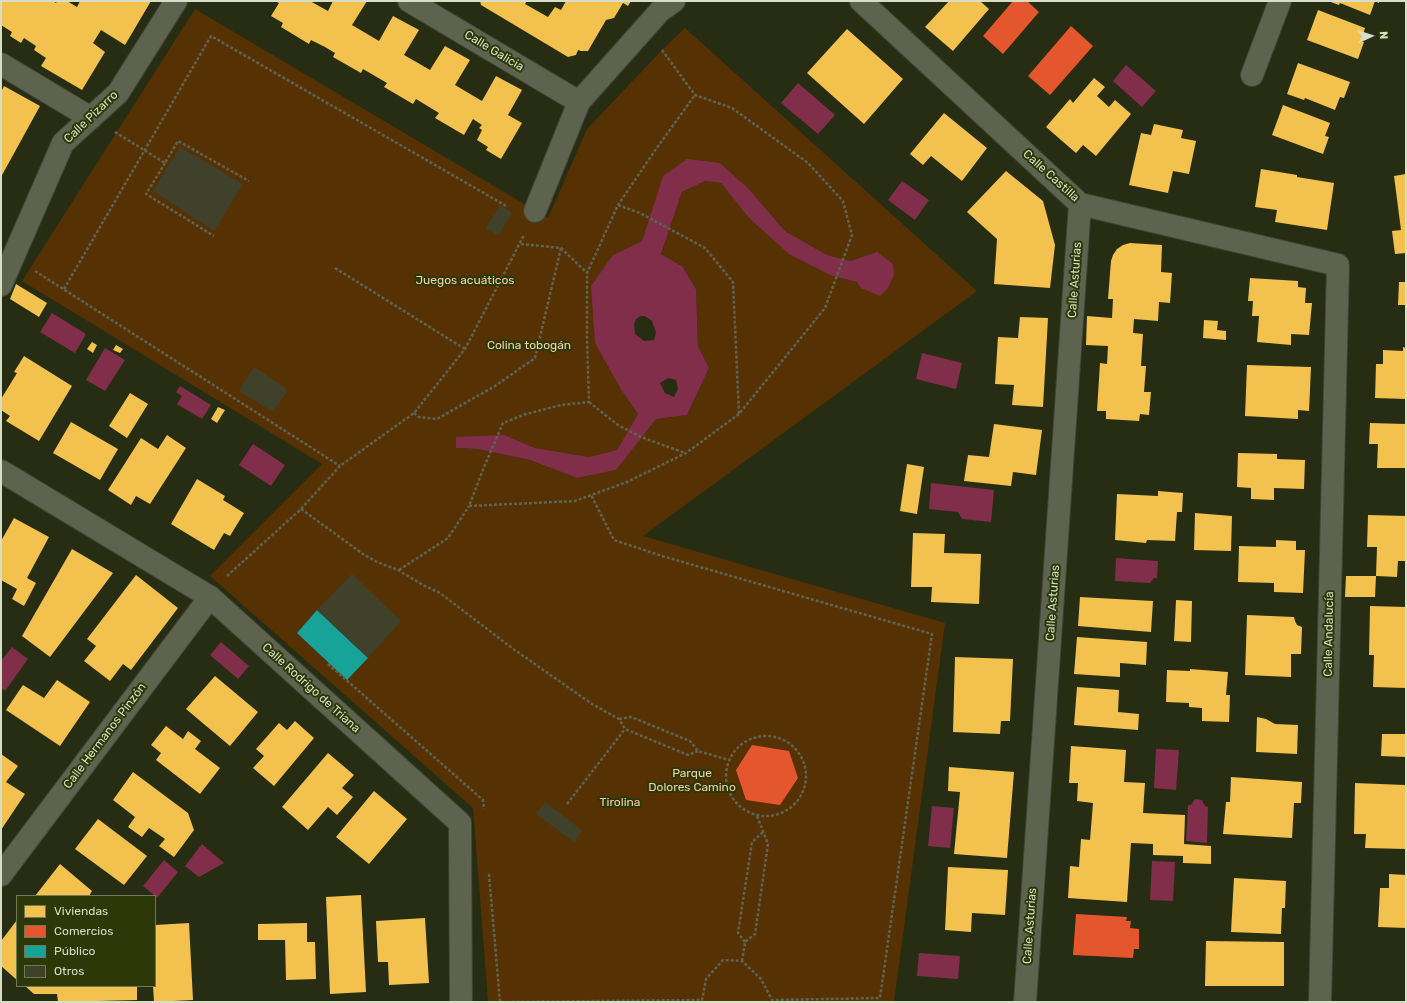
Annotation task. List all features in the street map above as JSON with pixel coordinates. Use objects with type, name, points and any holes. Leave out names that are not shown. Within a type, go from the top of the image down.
[{"type":"street","name":"Calle Pizarro","points":[[1,285],[63,143],[118,93],[176,1]]},
{"type":"street","name":"Calle Galicia","points":[[409,1],[432,7],[579,102]]},
{"type":"street","points":[[533,216],[579,102],[660,11],[674,1]]},
{"type":"street","name":"Calle Castilla","points":[[862,1],[1080,204],[1338,265]]},
{"type":"street","points":[[1252,75],[1280,1]]},
{"type":"street","points":[[1,64],[91,118]]},
{"type":"street","name":"Calle Asturias","points":[[1025,1002],[1080,204]]},
{"type":"street","name":"Calle Andalucía","points":[[1320,1002],[1338,265]]},
{"type":"street","name":"Calle Rodrigo de Triana","points":[[1,471],[210,597],[460,823],[461,1002]]},
{"type":"street","name":"Calle Hermanos Pinzón","points":[[1,875],[210,597]]},
{"type":"path","points":[[470,506],[575,501],[627,482],[686,454],[739,414],[825,308],[832,292],[852,235],[843,201],[808,163],[732,108],[695,95],[662,50],[644,30]]},
{"type":"path","points":[[64,289],[211,36],[533,216],[465,349],[414,413],[340,466],[301,509],[226,576]]},
{"type":"path","points":[[589,402],[587,274],[618,205],[695,95]]},
{"type":"path","points":[[91,118],[165,163]]},
{"type":"path","points":[[214,236],[146,194],[178,141],[249,181]]},
{"type":"path","points":[[618,205],[640,213],[705,248],[733,282],[739,414]]},
{"type":"path","points":[[520,244],[560,248],[587,274]]},
{"type":"path","points":[[414,413],[419,417],[437,419],[495,386],[535,358],[560,248]]},
{"type":"path","points":[[13,258],[64,289],[340,466]]},
{"type":"path","points":[[335,268],[465,349]]},
{"type":"path","points":[[398,570],[448,538],[470,506],[482,472],[503,423],[533,412],[589,402],[618,425],[641,438],[651,440],[686,454]]},
{"type":"path","points":[[591,495],[614,540],[670,558],[932,634],[880,998],[772,1000],[761,979],[742,961],[723,960],[706,979]]},
{"type":"path","points":[[301,509],[376,562],[398,570],[423,585],[440,592],[512,648],[592,704],[619,719],[625,729],[688,754],[698,751],[729,760]]},
{"type":"path","points":[[619,719],[630,717],[690,741],[698,751]]},
{"type":"path","points":[[567,804],[625,729]]},
{"type":"path","points":[[767,734],[787,740],[795,746],[803,757],[807,770],[806,783],[802,795],[794,806],[783,813],[770,816],[757,816],[746,811],[736,803],[729,793],[726,781],[726,768],[737,747],[746,740],[767,734]]},
{"type":"path","points":[[742,961],[745,942],[755,934],[768,844],[757,816]]},
{"type":"path","points":[[745,942],[738,933],[752,842],[763,832]]},
{"type":"green space","name":"Parque Dolores Camino","points":[[195,9],[548,218],[587,129],[685,28],[977,291],[643,536],[945,623],[894,1002],[488,1002],[473,808],[210,576],[322,464],[22,281]],"holes":[[[720,163],[748,188],[785,231],[827,255],[850,261],[876,252],[857,282],[832,276],[748,217],[721,183],[705,181],[682,192],[661,254],[683,267],[696,288],[698,346],[709,368],[687,415],[656,419],[615,470],[577,478],[530,460],[478,449],[456,448],[503,435],[535,448],[589,457],[617,450],[638,414],[622,391],[613,255],[642,241],[663,176]]]},
{"type":"shaded area","points":[[1126,65],[1156,91],[1142,107],[1113,81]]},
{"type":"shaded area","points":[[798,83],[835,115],[818,134],[781,103]]},
{"type":"shaded area","points":[[687,159],[720,163],[748,188],[785,231],[827,255],[850,261],[877,252],[893,264],[894,275],[888,288],[880,296],[861,288],[857,282],[832,276],[789,254],[748,217],[721,183],[705,181],[682,192],[661,254],[683,267],[696,289],[698,346],[709,368],[687,415],[656,419],[616,470],[577,478],[530,460],[478,449],[456,448],[456,437],[504,435],[535,448],[589,457],[617,450],[638,414],[622,391],[595,343],[591,286],[613,255],[642,241],[663,176]],"holes":[[[641,316],[645,316],[652,321],[656,332],[654,340],[644,341],[635,334],[634,324],[636,319]],[[668,378],[676,380],[678,389],[674,397],[665,393],[660,383]]]},
{"type":"shaded area","points":[[902,181],[929,200],[915,220],[888,200]]},
{"type":"shaded area","points":[[52,313],[86,334],[75,353],[40,332]]},
{"type":"shaded area","points":[[105,348],[125,360],[105,391],[86,380]]},
{"type":"shaded area","points":[[922,353],[962,363],[956,389],[916,379]]},
{"type":"shaded area","points":[[180,386],[211,405],[202,419],[177,404],[182,396],[176,392]]},
{"type":"shaded area","points":[[253,444],[285,465],[271,486],[239,465]]},
{"type":"shaded area","points":[[931,483],[994,490],[991,522],[962,519],[958,512],[929,509]]},
{"type":"shaded area","points":[[1116,558],[1158,561],[1157,578],[1154,578],[1150,583],[1115,581]]},
{"type":"shaded area","points":[[221,642],[249,666],[238,679],[210,655]]},
{"type":"shaded area","points":[[12,647],[28,659],[5,691],[1,688],[1,661]]},
{"type":"shaded area","points":[[1156,749],[1179,750],[1176,790],[1154,788]]},
{"type":"shaded area","points":[[1195,799],[1202,800],[1205,806],[1208,807],[1207,843],[1186,841],[1188,805],[1191,805]]},
{"type":"shaded area","points":[[932,806],[954,808],[950,848],[928,846]]},
{"type":"shaded area","points":[[202,844],[224,863],[199,877],[185,866]]},
{"type":"shaded area","points":[[164,860],[178,872],[157,898],[156,895],[154,895],[143,886]]},
{"type":"shaded area","points":[[1152,861],[1175,862],[1173,901],[1150,900]]},
{"type":"shaded area","points":[[919,953],[960,956],[958,979],[917,976]]},
{"type":"building: Viviendas","points":[[1,1],[53,1],[56,3],[57,1],[67,1],[77,7],[80,1],[151,1],[125,45],[101,30],[93,43],[105,52],[82,90],[41,66],[46,58],[34,50],[36,46],[24,38],[21,43],[10,36],[12,32],[1,25]]},
{"type":"building: Viviendas","points":[[275,1],[310,1],[328,11],[333,1],[367,1],[352,25],[379,41],[393,16],[419,30],[404,55],[430,70],[445,46],[470,60],[455,85],[482,101],[496,76],[522,90],[508,115],[522,123],[501,159],[486,150],[488,147],[477,140],[482,130],[479,128],[482,125],[473,119],[464,135],[435,118],[439,113],[416,99],[413,104],[384,87],[387,83],[363,69],[361,73],[333,57],[335,53],[325,47],[311,40],[309,44],[281,27],[283,23],[271,16],[279,3]]},
{"type":"building: Viviendas","points":[[480,1],[527,1],[525,4],[548,17],[555,7],[561,10],[566,1],[631,1],[628,6],[623,3],[614,18],[606,20],[588,51],[578,50],[576,55],[568,57],[481,5]]},
{"type":"building: Viviendas","points":[[949,1],[980,1],[989,9],[953,51],[925,27]]},
{"type":"building: Viviendas","points":[[1328,1],[1375,1],[1370,15],[1340,3],[1339,5]]},
{"type":"building: Viviendas","points":[[1318,10],[1365,28],[1361,41],[1364,42],[1358,59],[1307,40]]},
{"type":"building: Viviendas","points":[[847,29],[903,79],[864,124],[807,73]]},
{"type":"building: Viviendas","points":[[1298,63],[1350,82],[1344,98],[1340,97],[1335,110],[1305,98],[1304,100],[1287,94]]},
{"type":"building: Viviendas","points":[[1094,78],[1105,87],[1097,96],[1109,107],[1115,100],[1131,114],[1096,156],[1083,145],[1076,153],[1046,127],[1070,99],[1073,103]]},
{"type":"building: Viviendas","points":[[4,86],[40,106],[1,177],[1,92]]},
{"type":"building: Viviendas","points":[[1283,105],[1330,123],[1325,136],[1329,137],[1323,154],[1272,135]]},
{"type":"building: Viviendas","points":[[944,113],[987,148],[962,181],[931,156],[923,165],[910,154]]},
{"type":"building: Viviendas","points":[[1154,124],[1183,130],[1181,138],[1196,141],[1189,174],[1173,171],[1168,193],[1129,185],[1141,133],[1151,135]]},
{"type":"building: Viviendas","points":[[1261,169],[1334,183],[1327,230],[1275,222],[1277,210],[1255,207]]},
{"type":"building: Viviendas","points":[[1006,171],[1043,201],[1055,245],[1050,288],[994,284],[997,239],[967,212]]},
{"type":"building: Viviendas","points":[[1406,174],[1406,253],[1395,254],[1392,231],[1401,230],[1394,176]]},
{"type":"building: Viviendas","points":[[1130,243],[1162,245],[1161,272],[1172,273],[1170,303],[1159,302],[1158,321],[1134,319],[1133,333],[1143,334],[1141,366],[1146,366],[1144,392],[1151,392],[1149,415],[1140,414],[1139,421],[1106,419],[1106,411],[1097,411],[1100,363],[1107,364],[1108,346],[1086,345],[1087,316],[1112,318],[1113,299],[1108,299],[1111,261],[1117,249]]},
{"type":"building: Viviendas","points":[[1250,278],[1298,281],[1298,287],[1306,288],[1305,303],[1312,303],[1309,335],[1291,334],[1291,345],[1257,342],[1259,316],[1252,316],[1253,301],[1248,301]]},
{"type":"building: Viviendas","points":[[1399,282],[1406,282],[1406,305],[1398,305]]},
{"type":"building: Viviendas","points":[[16,284],[47,303],[39,317],[10,299]]},
{"type":"building: Viviendas","points":[[1020,317],[1048,318],[1043,407],[1012,405],[1014,385],[995,384],[998,337],[1018,338]]},
{"type":"building: Viviendas","points":[[1204,320],[1218,321],[1217,330],[1226,331],[1226,340],[1203,338]]},
{"type":"building: Viviendas","points":[[92,342],[97,345],[93,353],[87,349]]},
{"type":"building: Viviendas","points":[[116,345],[123,349],[120,353],[113,350]]},
{"type":"building: Viviendas","points":[[1403,347],[1406,348],[1406,399],[1375,398],[1376,364],[1383,364],[1383,350],[1403,351]]},
{"type":"building: Viviendas","points":[[24,356],[72,386],[39,441],[6,421],[10,416],[1,410],[1,399],[17,373],[14,372]]},
{"type":"building: Viviendas","points":[[1247,365],[1311,367],[1309,411],[1298,410],[1298,419],[1245,416]]},
{"type":"building: Viviendas","points":[[130,393],[148,404],[127,438],[109,426]]},
{"type":"building: Viviendas","points":[[218,407],[225,410],[217,423],[211,419]]},
{"type":"building: Viviendas","points":[[71,422],[118,449],[100,480],[53,453]]},
{"type":"building: Viviendas","points":[[1370,423],[1406,424],[1406,468],[1377,468],[1378,444],[1369,444]]},
{"type":"building: Viviendas","points":[[994,424],[1042,430],[1036,475],[1013,472],[1011,486],[964,481],[968,455],[989,457]]},
{"type":"building: Viviendas","points":[[167,435],[186,448],[150,504],[136,496],[131,505],[108,490],[141,438],[158,449]]},
{"type":"building: Viviendas","points":[[1238,453],[1277,454],[1277,459],[1305,460],[1304,489],[1274,488],[1274,500],[1251,499],[1251,488],[1237,487]]},
{"type":"building: Viviendas","points":[[907,464],[924,467],[917,514],[900,511]]},
{"type":"building: Viviendas","points":[[197,479],[225,496],[223,500],[244,513],[230,536],[224,533],[214,550],[171,524]]},
{"type":"building: Viviendas","points":[[1158,491],[1183,493],[1182,512],[1177,512],[1175,541],[1147,540],[1146,543],[1115,540],[1117,494],[1158,496]]},
{"type":"building: Viviendas","points":[[1195,513],[1232,516],[1231,551],[1194,550]]},
{"type":"building: Viviendas","points":[[1368,515],[1406,516],[1406,561],[1398,561],[1397,577],[1376,576],[1377,547],[1367,547]]},
{"type":"building: Viviendas","points":[[14,518],[49,537],[27,578],[36,583],[24,606],[12,599],[17,589],[1,580],[1,541]]},
{"type":"building: Viviendas","points":[[913,533],[945,534],[944,553],[981,554],[979,604],[931,602],[932,587],[911,587]]},
{"type":"building: Viviendas","points":[[1276,540],[1296,541],[1296,550],[1305,550],[1303,593],[1274,592],[1274,583],[1238,582],[1239,546],[1276,547]]},
{"type":"building: Viviendas","points":[[72,549],[113,573],[50,657],[22,636]]},
{"type":"building: Viviendas","points":[[136,575],[178,608],[131,670],[123,664],[110,681],[84,661],[96,646],[87,639]]},
{"type":"building: Viviendas","points":[[1346,576],[1376,576],[1375,597],[1345,597]]},
{"type":"building: Viviendas","points":[[1080,597],[1153,601],[1151,632],[1078,626]]},
{"type":"building: Viviendas","points":[[1176,600],[1192,601],[1191,642],[1174,641]]},
{"type":"building: Viviendas","points":[[1370,606],[1406,607],[1406,688],[1373,687],[1374,655],[1369,655]]},
{"type":"building: Viviendas","points":[[1247,615],[1294,617],[1297,625],[1302,627],[1301,654],[1291,654],[1291,677],[1245,675]]},
{"type":"building: Viviendas","points":[[1077,637],[1147,642],[1146,665],[1120,663],[1120,677],[1074,674]]},
{"type":"building: Viviendas","points":[[955,657],[1013,659],[1010,721],[1001,721],[1000,734],[953,732]]},
{"type":"building: Viviendas","points":[[1190,669],[1228,672],[1226,695],[1230,695],[1229,722],[1202,721],[1202,708],[1189,707],[1189,703],[1166,702],[1167,670],[1190,671]]},
{"type":"building: Viviendas","points":[[215,676],[258,712],[230,746],[186,709]]},
{"type":"building: Viviendas","points":[[57,680],[90,702],[60,746],[6,710],[23,685],[44,698]]},
{"type":"building: Viviendas","points":[[1077,687],[1119,690],[1118,712],[1139,714],[1138,730],[1074,725]]},
{"type":"building: Viviendas","points":[[1257,717],[1266,719],[1275,724],[1298,725],[1297,754],[1256,752]]},
{"type":"building: Viviendas","points":[[295,721],[314,738],[274,786],[253,768],[264,756],[256,749],[279,723],[287,730]]},
{"type":"building: Viviendas","points":[[166,726],[183,739],[188,731],[201,741],[195,749],[220,768],[200,794],[156,760],[161,753],[151,745]]},
{"type":"building: Viviendas","points":[[1382,734],[1406,734],[1406,757],[1381,756]]},
{"type":"building: Viviendas","points":[[1071,746],[1126,750],[1124,782],[1145,783],[1143,813],[1185,815],[1184,844],[1211,846],[1211,864],[1183,863],[1183,856],[1153,855],[1153,844],[1131,843],[1127,902],[1068,898],[1070,866],[1079,867],[1081,839],[1090,840],[1093,803],[1077,801],[1078,783],[1069,783]]},
{"type":"building: Viviendas","points":[[328,753],[354,775],[342,788],[353,797],[337,815],[328,807],[308,830],[282,807]]},
{"type":"building: Viviendas","points":[[1,754],[18,766],[6,782],[25,794],[1,830]]},
{"type":"building: Viviendas","points":[[949,767],[1014,772],[1007,858],[954,854],[960,792],[948,791]]},
{"type":"building: Viviendas","points":[[133,772],[188,813],[194,830],[174,857],[159,846],[165,839],[149,828],[142,837],[128,827],[135,817],[113,800]]},
{"type":"building: Viviendas","points":[[1231,777],[1302,782],[1301,803],[1294,803],[1292,838],[1223,834],[1226,802],[1230,802]]},
{"type":"building: Viviendas","points":[[1355,783],[1405,785],[1406,849],[1365,848],[1366,834],[1354,834]]},
{"type":"building: Viviendas","points":[[374,791],[407,819],[369,864],[336,837]]},
{"type":"building: Viviendas","points":[[98,819],[147,856],[124,885],[75,849]]},
{"type":"building: Viviendas","points":[[60,864],[92,891],[90,895],[36,895]]},
{"type":"building: Viviendas","points":[[948,867],[1008,870],[1005,915],[972,913],[971,932],[945,930]]},
{"type":"building: Viviendas","points":[[1389,874],[1406,875],[1406,928],[1378,927],[1380,888],[1389,888]]},
{"type":"building: Viviendas","points":[[1234,878],[1286,881],[1285,908],[1282,908],[1281,934],[1231,932]]},
{"type":"building: Viviendas","points":[[361,895],[366,992],[330,994],[326,897]]},
{"type":"building: Viviendas","points":[[425,918],[429,983],[389,985],[388,962],[378,962],[376,921]]},
{"type":"building: Viviendas","points":[[16,921],[16,979],[1,966],[1,941]]},
{"type":"building: Viviendas","points":[[189,923],[193,1000],[154,1002],[153,987],[156,987],[156,925]]},
{"type":"building: Viviendas","points":[[307,923],[307,942],[315,942],[316,979],[286,980],[285,940],[258,940],[258,924]]},
{"type":"building: Viviendas","points":[[1206,941],[1284,942],[1284,986],[1205,986]]},
{"type":"building: Viviendas","points":[[26,987],[137,987],[137,1000],[58,1002],[57,994],[34,994]]},
{"type":"building: Comercios","points":[[1013,1],[1027,1],[1039,12],[1003,54],[983,36]]},
{"type":"building: Comercios","points":[[1071,26],[1093,46],[1050,95],[1028,76]]},
{"type":"building: Comercios","points":[[752,745],[789,751],[798,778],[780,805],[746,800],[736,770]]},
{"type":"building: Comercios","points":[[1076,914],[1127,917],[1126,921],[1131,921],[1130,928],[1139,929],[1139,949],[1134,949],[1133,958],[1073,955]]},
{"type":"building: Público","points":[[317,610],[368,658],[347,680],[297,633]]},
{"type":"building: Otros","points":[[180,147],[243,184],[214,231],[153,191]]},
{"type":"building: Otros","points":[[500,205],[512,213],[498,236],[486,228]]},
{"type":"building: Otros","points":[[254,367],[288,390],[273,412],[239,391]]},
{"type":"building: Otros","points":[[352,574],[401,621],[368,658],[317,610]]},
{"type":"building: Otros","points":[[545,802],[582,830],[574,842],[536,814]]},
{"type":"park label","name":"Juegos acuáticos","points":[[465,281]]},
{"type":"park label","name":"Colina tobogán","points":[[529,346]]},
{"type":"park label","name":"Tirolina","points":[[620,803]]}]
